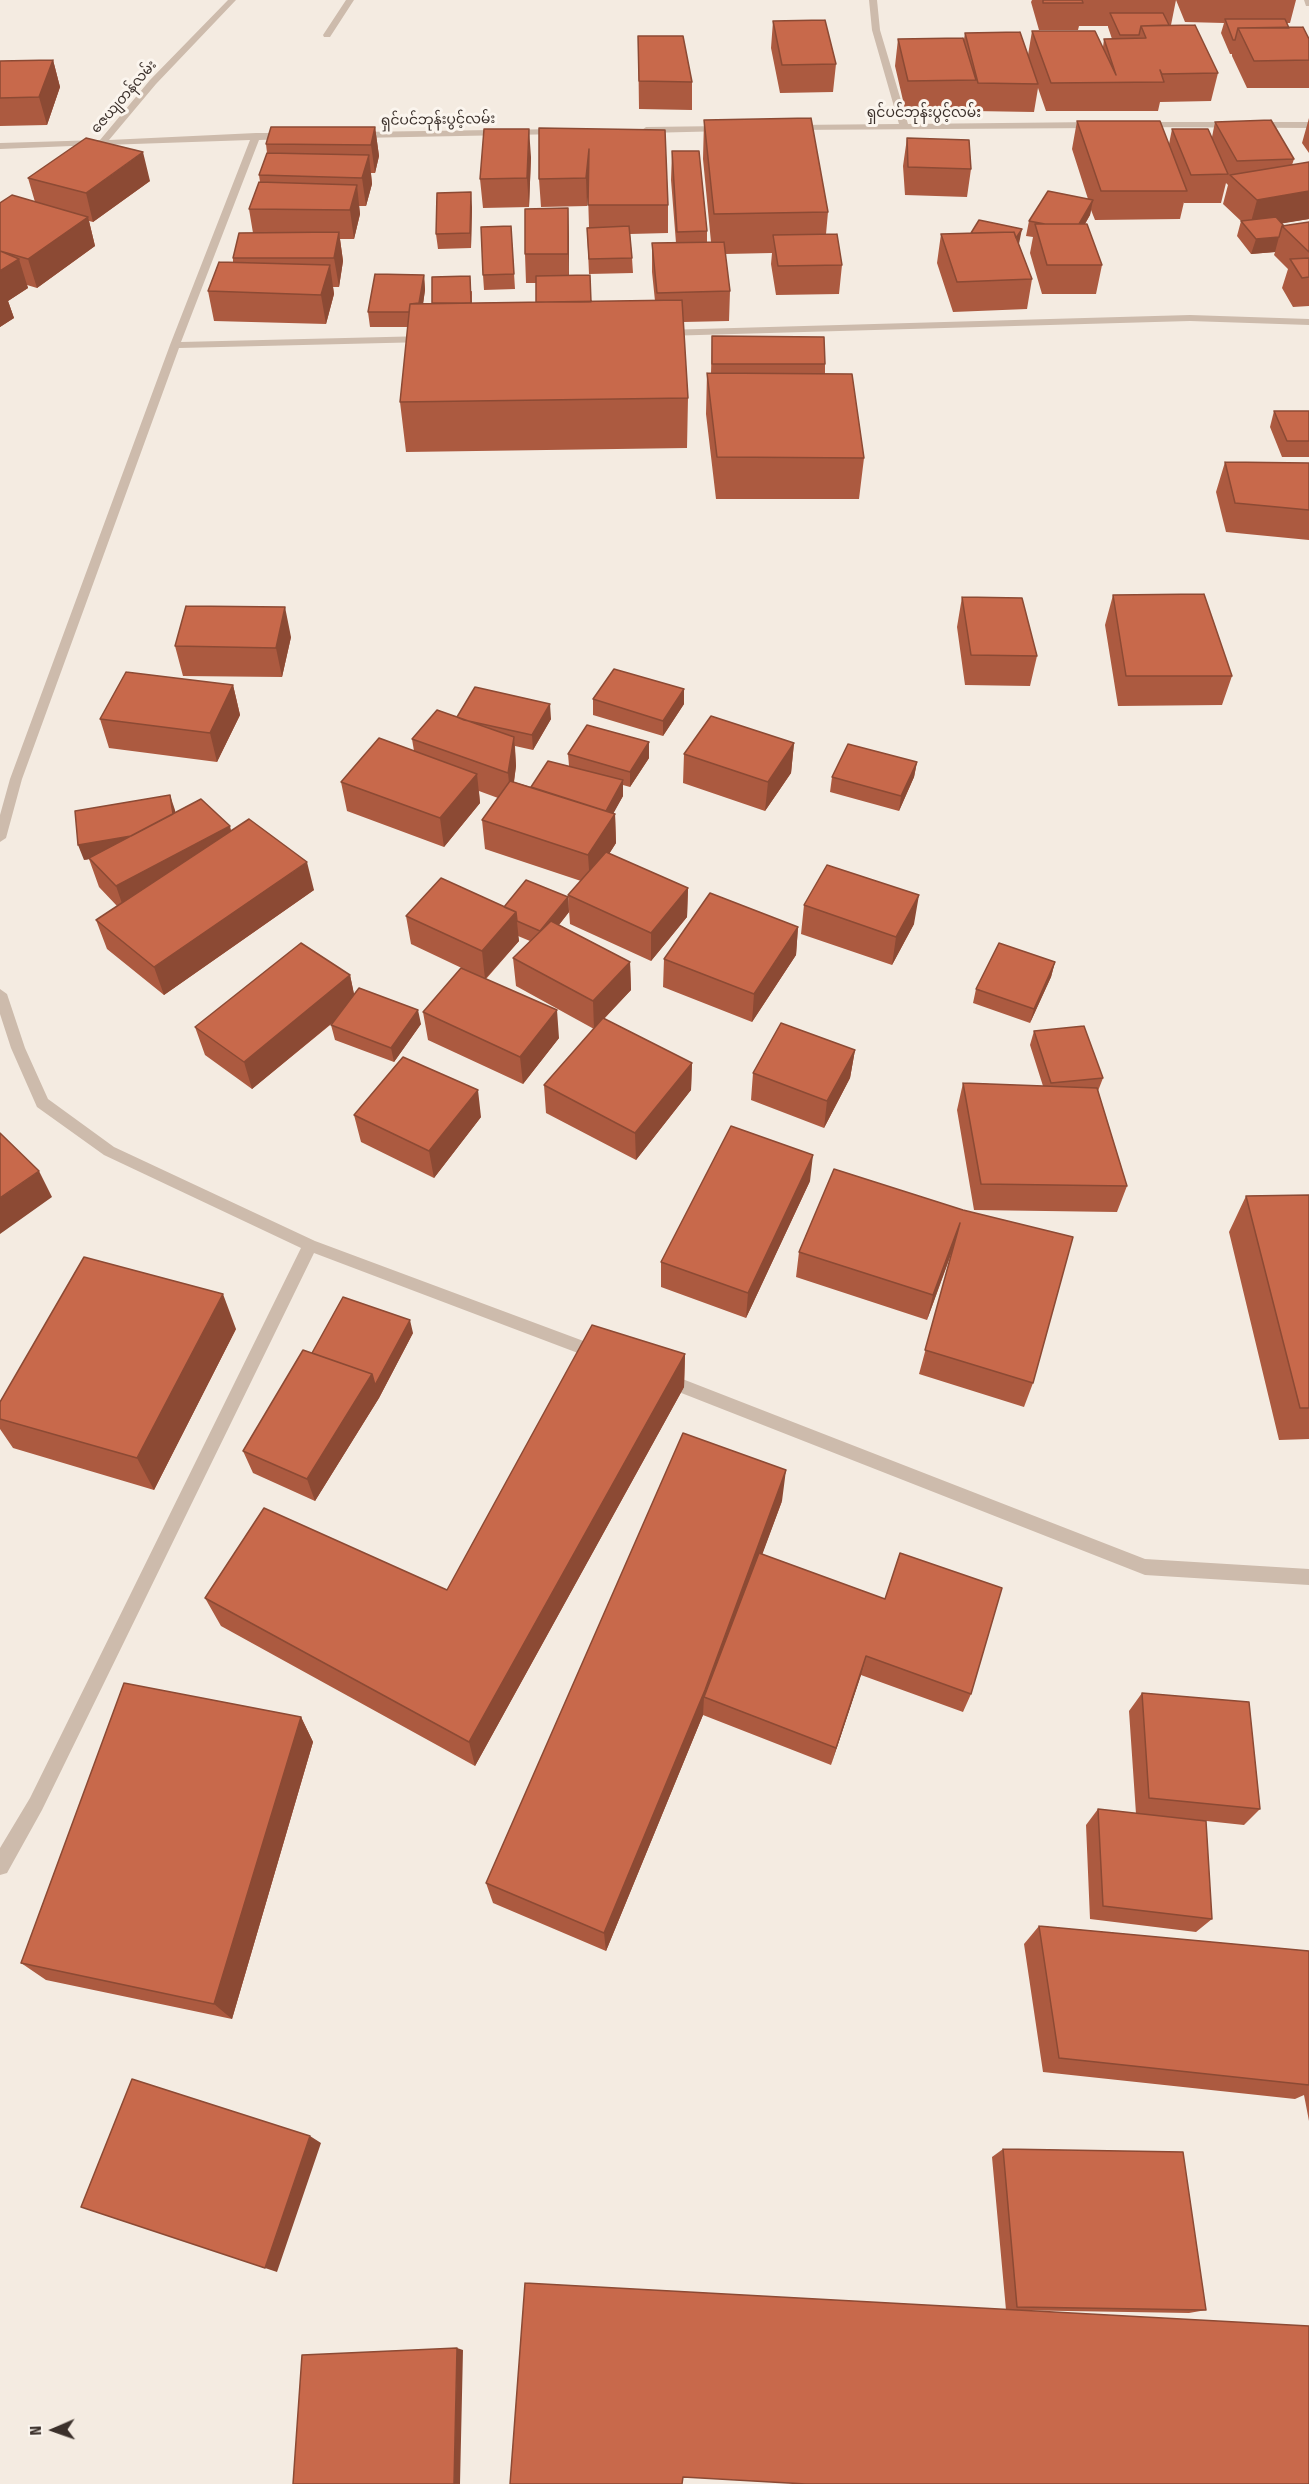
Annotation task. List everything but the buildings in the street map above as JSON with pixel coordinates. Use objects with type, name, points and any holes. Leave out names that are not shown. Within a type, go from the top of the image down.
[{"type":"street","name":"ဇေယျတန်လမ်း","points":[[88,155],[106,141],[153,82],[232,0]]},
{"type":"street","points":[[327,35],[350,0]]},
{"type":"street","points":[[873,0],[876,30],[904,126]]},
{"type":"street","name":"ရှင်ပင်ဘုန်းပွင့်လမ်း","points":[[786,128],[1106,125]]},
{"type":"street","points":[[1130,125],[1309,125]]},
{"type":"street","points":[[633,130],[739,129]]},
{"type":"street","name":"ရှင်ပင်ဘုန်းပွင့်လမ်း","points":[[350,135],[574,131]]},
{"type":"street","points":[[0,837],[16,779],[175,345],[256,136]]},
{"type":"street","points":[[0,146],[303,136]]},
{"type":"street","points":[[647,333],[1190,318],[1309,322]]},
{"type":"street","points":[[175,345],[435,339]]},
{"type":"street","points":[[0,994],[18,1048],[42,1103],[109,1150],[310,1245],[612,1359]]},
{"type":"street","points":[[0,1866],[47,1783],[310,1245]]},
{"type":"street","points":[[656,1376],[1145,1567],[1309,1577]]}]
